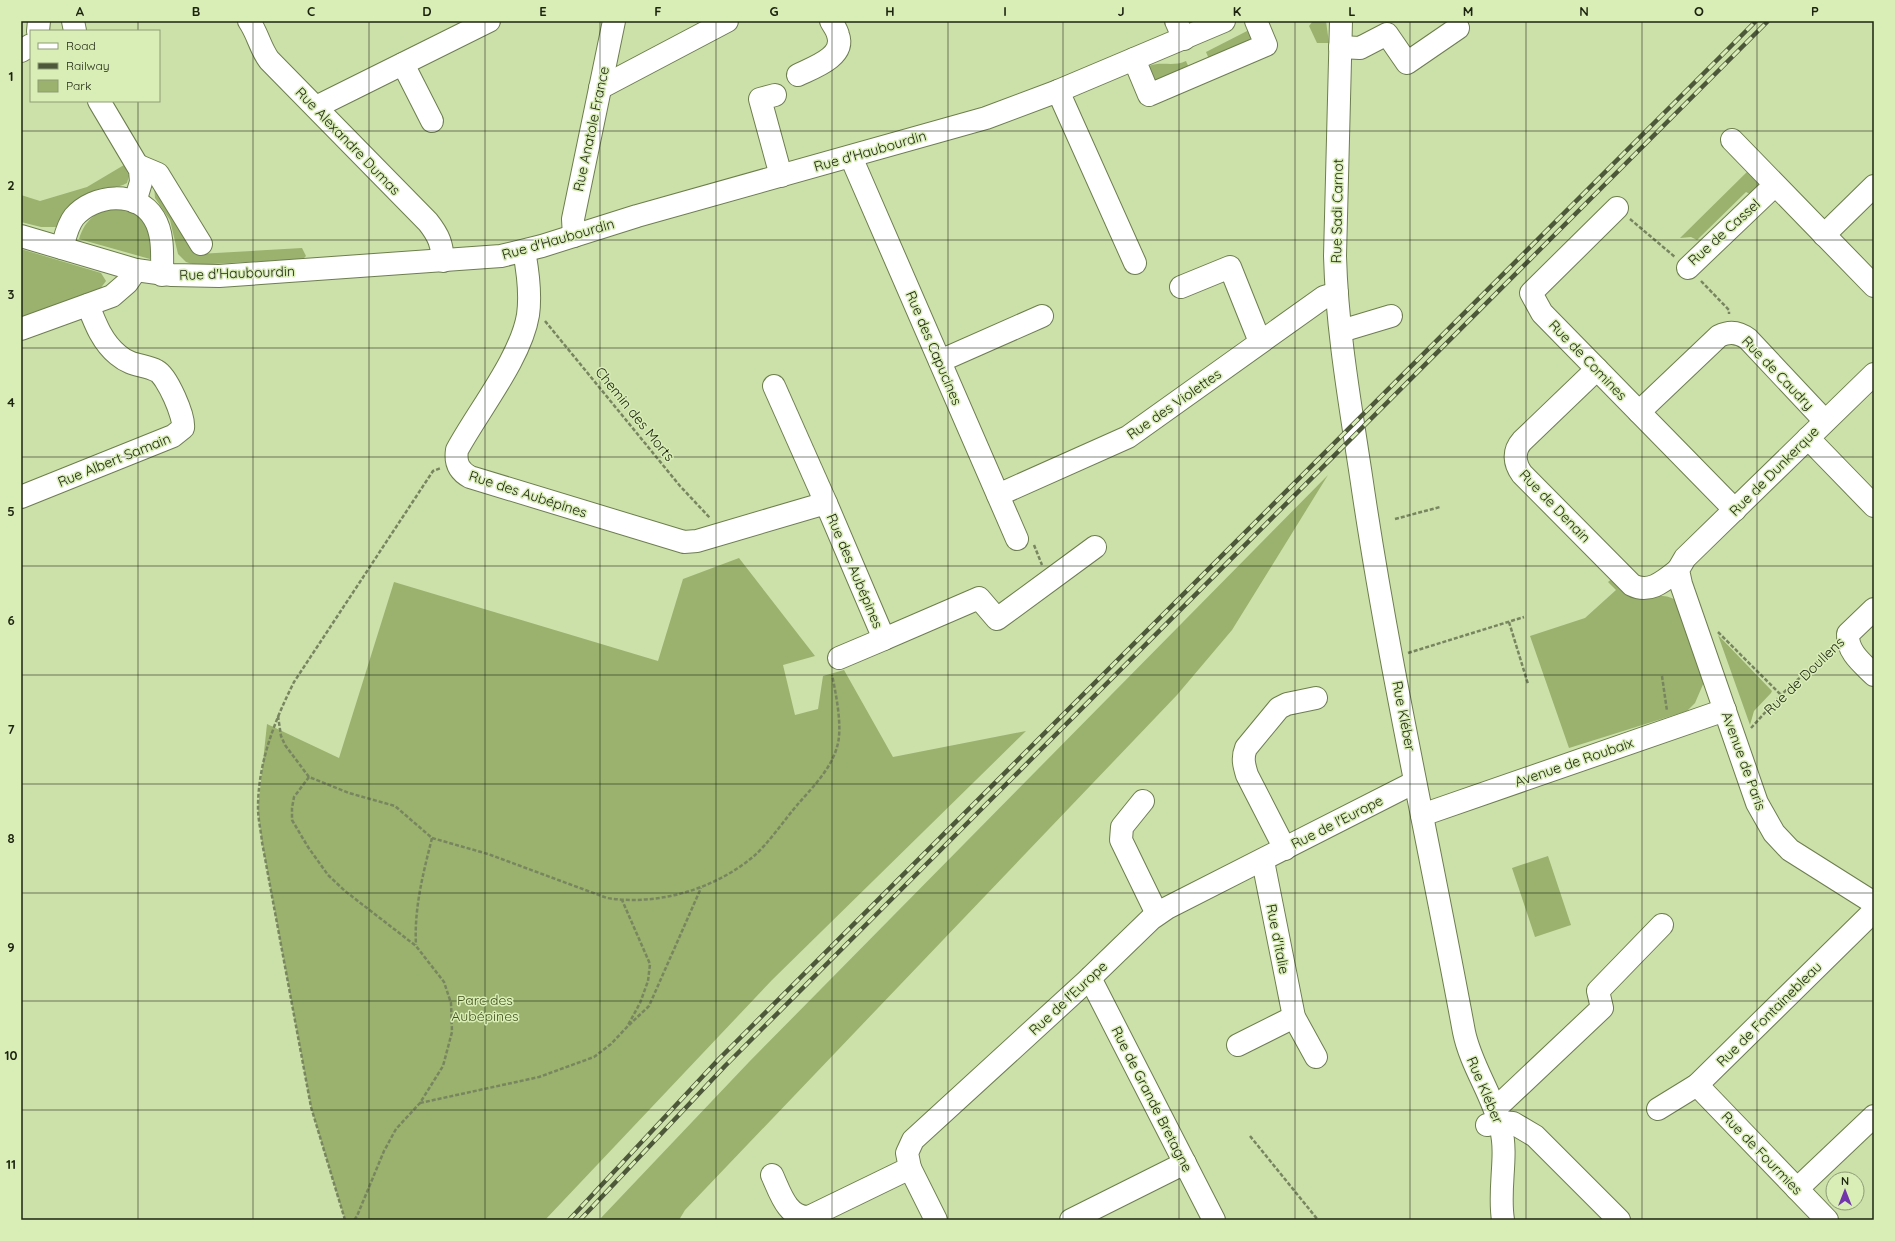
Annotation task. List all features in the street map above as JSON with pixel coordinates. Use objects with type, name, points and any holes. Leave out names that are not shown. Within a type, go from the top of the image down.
[{"type":"street","name":"Rue Alexandre Dumas","points":[[249,21],[258,35],[262,52],[428,222],[442,245],[443,261]]},
{"type":"street","points":[[316,107],[489,21]]},
{"type":"street","name":"Rue Anatole France","points":[[574,236],[572,219],[614,21]]},
{"type":"street","points":[[600,88],[727,21]]},
{"type":"street","points":[[798,75],[829,60],[834,55],[839,41],[838,35],[831,21]]},
{"type":"street","name":"Rue d'Haubourdin","points":[[21,236],[136,270],[162,275],[219,276],[496,257],[524,251],[637,216],[986,118],[1134,60],[1180,30],[1224,21]]},
{"type":"street","points":[[1134,60],[1149,95],[1266,45],[1256,21]]},
{"type":"street","name":"Rue Sadi Carnot","points":[[1341,21],[1335,247],[1337,292],[1350,400]]},
{"type":"street","points":[[1340,47],[1360,48],[1386,34],[1407,63],[1458,28]]},
{"type":"street","points":[[21,51],[30,46]]},
{"type":"street","points":[[403,64],[432,121]]},
{"type":"street","points":[[1058,91],[1135,263]]},
{"type":"street","points":[[775,95],[760,99],[782,176]]},
{"type":"street","points":[[100,102],[138,166],[141,174],[141,182],[135,202]]},
{"type":"street","points":[[1732,140],[1874,286]]},
{"type":"street","name":"Rue des Capucines","points":[[851,157],[1017,539]]},
{"type":"street","points":[[138,166],[158,174],[201,244]]},
{"type":"street","name":"Rue de Cassel","points":[[1688,268],[1775,185]]},
{"type":"street","points":[[1824,235],[1874,186]]},
{"type":"street","points":[[62,248],[68,228],[74,218],[86,207],[94,202],[110,198],[135,202],[149,212],[159,228],[162,250],[162,275]]},
{"type":"street","name":"Rue de Comines","points":[[1617,208],[1531,293],[1542,314],[1735,510]]},
{"type":"street","name":"Rue des Aubépines","points":[[524,251],[529,287],[528,316],[523,334],[515,352],[457,450],[457,464],[464,474],[676,541],[691,542],[826,503]]},
{"type":"street","points":[[1181,287],[1230,267],[1260,342]]},
{"type":"street","points":[[21,329],[88,306],[119,291],[128,283],[136,270]]},
{"type":"street","name":"Rue des Violettes","points":[[998,495],[1128,437],[1324,297],[1337,292]]},
{"type":"street","name":"Rue Albert Samain","points":[[21,497],[173,436],[183,428],[183,418],[162,375],[156,370],[138,366],[118,355],[102,336],[88,306]]},
{"type":"street","points":[[940,361],[1042,316]]},
{"type":"street","points":[[1341,331],[1391,316]]},
{"type":"street","name":"Rue de Caudry","points":[[1639,412],[1719,336],[1732,333],[1744,335],[1825,421]]},
{"type":"street","name":"Rue de Denain","points":[[1597,369],[1522,441],[1516,451],[1516,465],[1522,474],[1632,585],[1641,588],[1653,586],[1659,584],[1678,570]]},
{"type":"street","name":"Rue de Dunkerque","points":[[1678,570],[1685,558],[1874,374]]},
{"type":"street","name":"Rue des Aubépines","points":[[774,386],[884,639]]},
{"type":"street","name":"Rue Kléber","points":[[1350,400],[1370,534],[1464,1032],[1465,1053],[1470,1084],[1493,1119],[1503,1150],[1500,1190],[1503,1220]]},
{"type":"street","points":[[1808,438],[1874,506]]},
{"type":"street","points":[[1049,581],[1095,547]]},
{"type":"street","name":"Avenue de Paris","points":[[1678,570],[1681,584],[1736,744],[1757,803],[1768,824],[1782,842],[1799,857],[1874,903]]},
{"type":"street","name":"Rue des Aubépines","points":[[839,658],[978,598],[997,619],[1049,581]]},
{"type":"street","name":"Rue de Doullens","points":[[1848,634],[1874,609]]},
{"type":"street","points":[[1848,634],[1848,642],[1851,650],[1874,675]]},
{"type":"street","points":[[1285,849],[1247,775],[1244,755],[1246,748],[1279,708],[1287,704],[1316,698]]},
{"type":"street","name":"Avenue de Roubaix","points":[[1422,814],[1725,710]]},
{"type":"street","name":"Rue de l'Europe","points":[[910,1168],[907,1153],[913,1140],[1158,914],[1416,782]]},
{"type":"street","points":[[1143,801],[1122,827],[1121,840],[1158,914]]},
{"type":"street","name":"Rue d'Italie","points":[[1263,861],[1294,1017],[1316,1057]]},
{"type":"street","name":"Rue de Fontainebleau","points":[[1658,1109],[1696,1085],[1874,911]]},
{"type":"street","points":[[1619,1220],[1535,1136],[1519,1126],[1493,1119],[1602,1008],[1598,991],[1662,925]]},
{"type":"street","name":"Rue de Grande Bretagne","points":[[1090,978],[1214,1220]]},
{"type":"street","points":[[1238,1045],[1294,1017]]},
{"type":"street","name":"Rue de Fourmies","points":[[1696,1085],[1827,1220]]},
{"type":"street","points":[[1797,1189],[1874,1116]]},
{"type":"street","name":"Rue Kléber","points":[[1493,1119],[1490,1179],[1499,1220]]},
{"type":"street","points":[[1071,1220],[1186,1163]]},
{"type":"street","points":[[772,1175],[787,1206],[792,1212],[803,1217],[809,1216],[910,1168],[936,1220]]},
{"type":"path","name":"Rue de Cassel","points":[[1617,208],[1688,268]]},
{"type":"path","points":[[1688,268],[1729,310],[1732,333]]},
{"type":"path","name":"Chemin des Morts","points":[[528,316],[544,319],[680,486],[714,522],[717,535]]},
{"type":"path","points":[[345,1220],[311,1107],[262,842],[258,809],[261,770],[278,716],[294,682],[433,470],[457,464]]},
{"type":"path","points":[[1395,519],[1440,507]]},
{"type":"path","points":[[1017,539],[1034,545],[1049,581]]},
{"type":"path","points":[[1393,658],[1524,617]]},
{"type":"path","points":[[1509,622],[1528,684]]},
{"type":"path","points":[[1715,629],[1781,695]]},
{"type":"path","name":"Rue de Doullens","points":[[1736,744],[1781,695],[1848,634]]},
{"type":"path","points":[[278,716],[281,736],[285,746],[309,777],[349,793],[395,806],[432,838],[488,854],[607,898],[622,900],[652,899],[701,887],[728,875],[755,855],[812,788],[832,759],[838,746],[837,702],[830,665],[839,658]]},
{"type":"path","points":[[1662,676],[1669,729]]},
{"type":"path","points":[[309,777],[294,797],[292,808],[292,820],[308,847],[328,875],[345,891],[416,946],[444,982],[451,1003],[452,1032],[443,1066],[420,1103],[396,1129],[384,1151],[358,1216],[354,1220]]},
{"type":"path","points":[[416,946],[416,908],[432,838]]},
{"type":"path","points":[[420,1103],[539,1077],[594,1057],[611,1044],[649,1006],[701,887]]},
{"type":"path","points":[[622,900],[650,964],[648,981],[640,1003],[627,1027]]},
{"type":"path","points":[[1250,1136],[1318,1220]]},
{"type":"green space","points":[[1313,21],[1326,21],[1329,43],[1317,43],[1309,26]]},
{"type":"green space","points":[[1249,30],[1256,39],[1209,59],[1206,52]]},
{"type":"green space","points":[[1186,61],[1189,68],[1159,80],[1153,80],[1149,66],[1158,64],[1177,64]]},
{"type":"green space","points":[[124,165],[129,176],[127,183],[120,186],[96,190],[90,193],[79,202],[56,227],[41,227],[21,222],[21,195],[40,201],[87,187]]},
{"type":"green space","points":[[1751,168],[1758,184],[1756,197],[1746,192],[1697,240],[1691,237],[1680,238]]},
{"type":"green space","points":[[154,185],[198,254],[302,248],[306,256],[303,259],[195,265],[186,262],[178,254],[170,220],[155,198]]},
{"type":"green space","points":[[119,208],[136,215],[147,226],[152,241],[150,259],[79,239],[85,226],[93,216],[105,210]]},
{"type":"green space","points":[[21,249],[101,273],[106,281],[100,289],[21,318]]},
{"type":"green space","points":[[1328,475],[1232,630],[1177,695],[685,1210],[679,1220],[599,1220],[749,1062]]},
{"type":"green space","name":"Parc des Aubépines","points":[[739,558],[815,656],[783,665],[795,715],[818,709],[823,676],[844,670],[893,757],[1026,731],[772,980],[545,1220],[345,1220],[311,1107],[262,842],[258,809],[267,724],[339,758],[394,582],[658,661],[683,579]]},
{"type":"green space","points":[[1614,577],[1636,595],[1645,597],[1664,596],[1679,602],[1704,682],[1695,703],[1687,711],[1569,748],[1530,636],[1585,618],[1616,590],[1608,582]]},
{"type":"green space","points":[[1718,635],[1772,691],[1754,711],[1750,725]]},
{"type":"green space","points":[[1548,856],[1571,925],[1535,937],[1512,868]]},
{"type":"railway","points":[[569,1220],[718,1060],[1756,21]]},
{"type":"railway","points":[[580,1220],[725,1066],[1768,21]]}]
